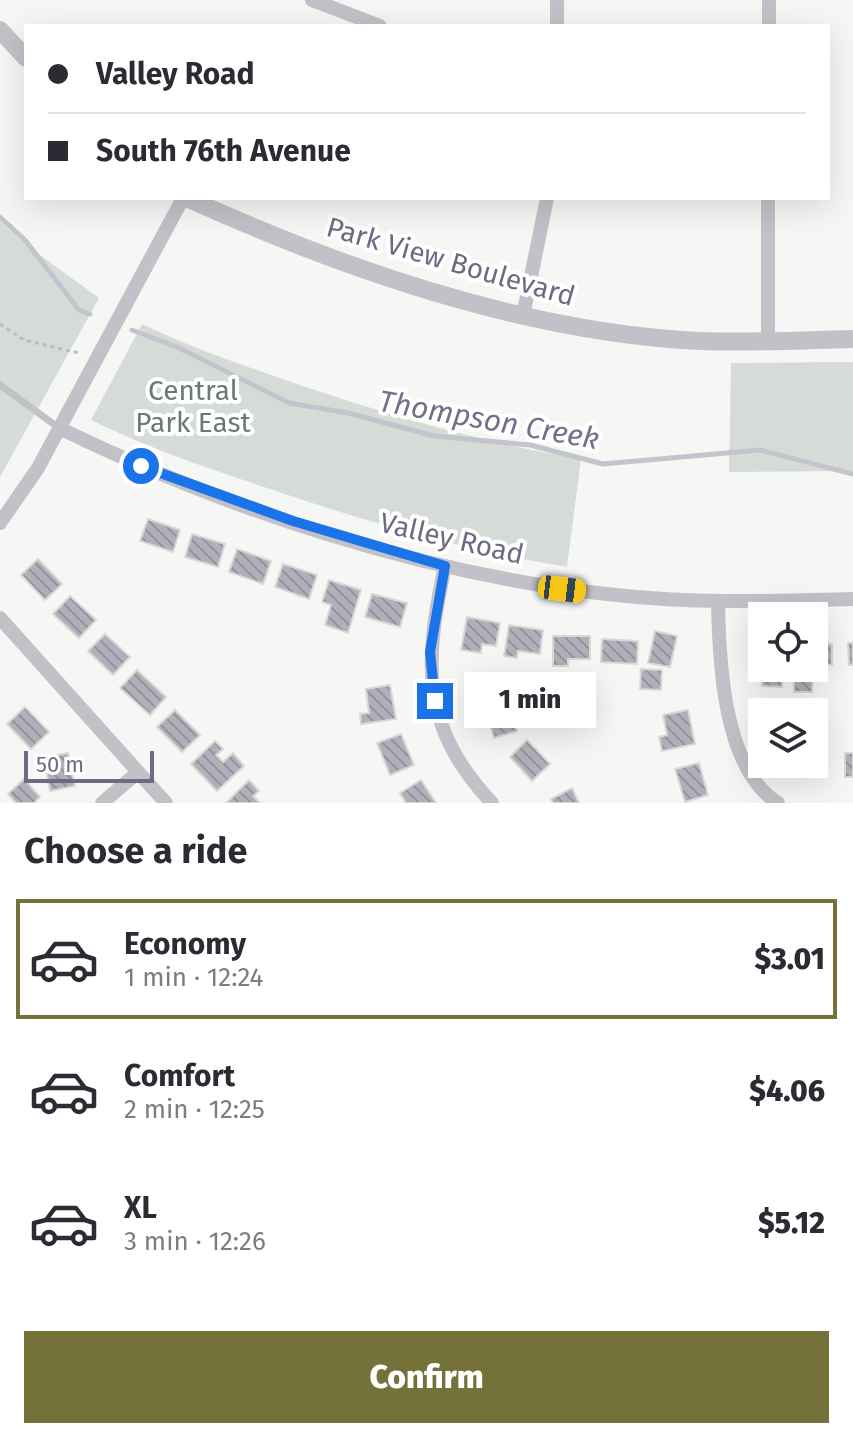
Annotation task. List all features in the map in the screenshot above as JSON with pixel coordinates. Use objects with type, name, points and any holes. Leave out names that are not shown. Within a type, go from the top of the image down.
[{"type":"street","points":[[312,0],[375,24]]},
{"type":"street","points":[[557,0],[557,24]]},
{"type":"street","points":[[769,0],[769,24]]},
{"type":"street","points":[[0,30],[24,56]]},
{"type":"street","points":[[0,523],[38,468],[184,200]]},
{"type":"street","name":"Park View Boulevard","points":[[190,200],[282,241],[523,316],[602,331],[701,341],[853,339]]},
{"type":"street","points":[[523,316],[547,200]]},
{"type":"street","points":[[768,200],[768,340]]},
{"type":"street","name":"Valley Road","points":[[59,428],[168,477],[366,545],[445,566],[562,589],[718,602],[853,599]]},
{"type":"street","points":[[445,566],[430,652],[435,701],[458,761],[492,803]]},
{"type":"street","points":[[718,602],[722,668],[737,745],[756,784],[778,803]]},
{"type":"street","points":[[0,618],[166,803]]},
{"type":"street","points":[[102,803],[137,773]]},
{"type":"lane","points":[[0,385],[59,428]]},
{"type":"path","points":[[0,324],[24,340],[79,353]]},
{"type":"green space","name":"Central Park East","points":[[0,221],[33,250],[99,298],[0,477]]},
{"type":"green space","name":"Central Park East","points":[[142,324],[221,357],[372,408],[475,437],[581,459],[567,567],[416,534],[341,512],[178,457],[91,420]]},
{"type":"green space","points":[[853,362],[853,471],[729,472],[731,363]]},
{"type":"building","points":[[148,519],[180,530],[173,552],[140,541]]},
{"type":"building","points":[[192,534],[225,544],[218,567],[185,557]]},
{"type":"building","points":[[237,549],[271,561],[263,584],[229,572]]},
{"type":"building","points":[[38,559],[62,584],[45,600],[21,575]]},
{"type":"building","points":[[283,564],[317,575],[309,599],[275,587]]},
{"type":"building","points":[[329,580],[361,590],[348,633],[325,625],[331,605],[322,602]]},
{"type":"building","points":[[372,594],[407,603],[400,627],[365,617]]},
{"type":"building","points":[[70,596],[96,620],[79,638],[53,614]]},
{"type":"building","points":[[467,617],[500,623],[496,646],[482,644],[481,653],[461,650]]},
{"type":"building","points":[[509,625],[543,630],[540,654],[518,651],[517,658],[504,656]]},
{"type":"building","points":[[655,631],[677,636],[670,667],[648,663]]},
{"type":"building","points":[[105,634],[130,657],[113,675],[88,651]]},
{"type":"building","points":[[553,636],[590,636],[590,659],[568,659],[568,666],[553,666]]},
{"type":"building","points":[[602,639],[638,641],[637,664],[601,662]]},
{"type":"building","points":[[848,643],[853,643],[853,665],[849,665]]},
{"type":"building","points":[[828,644],[832,644],[832,665],[828,665]]},
{"type":"building","points":[[641,669],[662,670],[661,690],[640,689]]},
{"type":"building","points":[[137,670],[166,697],[150,715],[120,688]]},
{"type":"building","points":[[762,682],[782,682],[782,687],[762,686]]},
{"type":"building","points":[[794,682],[813,682],[812,692],[794,692]]},
{"type":"building","points":[[390,685],[396,719],[361,724],[360,714],[369,713],[366,689]]},
{"type":"building","points":[[507,700],[517,731],[494,738],[484,707]]},
{"type":"building","points":[[25,707],[49,732],[31,749],[7,724]]},
{"type":"building","points":[[175,710],[200,735],[182,752],[157,727]]},
{"type":"building","points":[[688,710],[695,744],[662,751],[659,737],[667,735],[663,715]]},
{"type":"building","points":[[401,734],[414,765],[390,775],[377,743]]},
{"type":"building","points":[[527,740],[550,764],[532,781],[510,757]]},
{"type":"building","points":[[215,741],[223,749],[216,755],[223,762],[233,753],[244,766],[217,791],[191,764]]},
{"type":"building","points":[[68,753],[75,786],[50,791],[44,758]]},
{"type":"building","points":[[845,753],[853,753],[853,777],[845,777]]},
{"type":"building","points":[[699,763],[708,795],[685,802],[675,769]]},
{"type":"building","points":[[24,779],[40,797],[34,803],[16,803],[8,794]]},
{"type":"building","points":[[249,780],[259,791],[253,796],[260,803],[226,803]]},
{"type":"building","points":[[421,780],[436,803],[406,803],[400,793]]},
{"type":"building","points":[[572,788],[579,803],[553,803],[551,799]]},
{"type":"waterway","name":"Thompson Creek","points":[[0,217],[25,240],[79,310],[90,314]]},
{"type":"waterway","name":"Thompson Creek","points":[[132,330],[177,347],[289,403],[348,413],[434,436],[530,445],[603,464],[760,450],[853,474]]},
{"type":"route","points":[[141,466],[293,521],[445,566],[431,636],[430,669],[435,701]]}]
